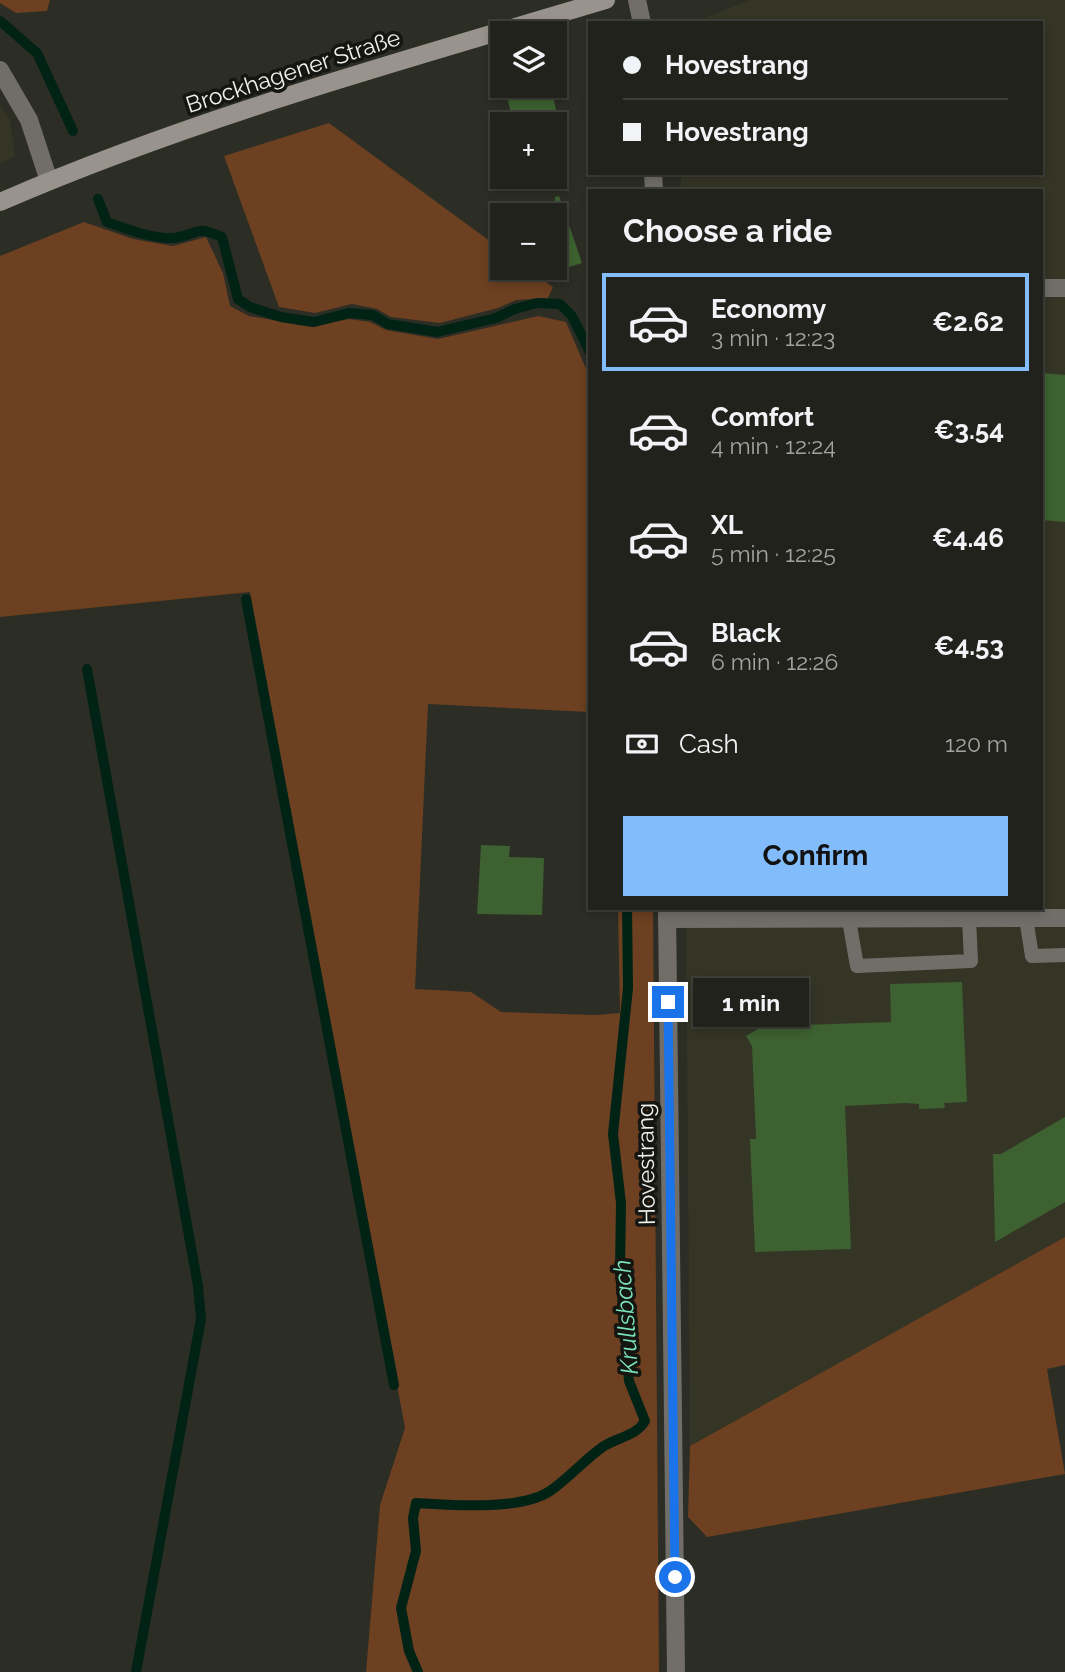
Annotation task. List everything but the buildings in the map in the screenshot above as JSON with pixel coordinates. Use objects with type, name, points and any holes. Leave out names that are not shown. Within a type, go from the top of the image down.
[{"type":"main road","name":"Brockhagener Straße","points":[[0,202],[49,180],[266,102],[606,0]]},
{"type":"street","points":[[637,0],[642,21]]},
{"type":"street","points":[[0,70],[29,120],[49,180]]},
{"type":"street","points":[[1043,288],[1065,288]]},
{"type":"street","points":[[667,914],[849,920],[969,919],[996,913],[1026,918],[1065,918]]},
{"type":"street","name":"Hovestrang","points":[[667,914],[676,1672]]},
{"type":"lane","points":[[1026,918],[1032,956],[1065,955]]},
{"type":"lane","points":[[849,920],[857,966],[971,961],[969,919]]},
{"type":"shaded area","points":[[0,0],[50,0],[47,11],[16,13],[0,3]]},
{"type":"shaded area","points":[[750,0],[1065,0],[1065,1237],[690,1446],[686,910],[1043,910],[1043,189],[681,189],[681,175],[1043,175],[1043,21],[697,21]]},
{"type":"shaded area","points":[[0,105],[10,120],[15,156],[0,163]]},
{"type":"shaded area","points":[[329,123],[490,241],[490,280],[543,280],[553,287],[548,298],[516,300],[498,308],[440,323],[391,317],[377,309],[352,304],[315,313],[279,307],[224,156]]},
{"type":"shaded area","points":[[84,222],[133,239],[173,246],[206,237],[223,273],[230,306],[249,316],[312,327],[349,319],[370,322],[386,330],[438,339],[538,316],[566,322],[588,373],[588,712],[428,704],[415,989],[471,992],[501,1012],[595,1015],[620,1013],[618,910],[653,910],[659,1672],[366,1672],[380,1505],[405,1428],[250,592],[0,617],[0,256]]},
{"type":"shaded area","points":[[1065,1237],[1065,1365],[1047,1369],[1065,1474],[707,1537],[688,1517],[690,1446]]},
{"type":"waterway","name":"Krullsbach","points":[[0,21],[37,53],[73,131]]},
{"type":"waterway","name":"Krullsbach","points":[[98,199],[107,222],[131,230],[166,238],[182,237],[200,231],[222,237],[238,299],[250,307],[281,317],[314,322],[349,313],[373,315],[388,324],[437,332],[496,318],[537,303],[560,304],[572,316],[588,348]]},
{"type":"waterway","points":[[246,599],[394,1385]]},
{"type":"waterway","points":[[87,669],[198,1286],[201,1319],[136,1672]]},
{"type":"waterway","name":"Krullsbach","points":[[418,1672],[409,1651],[401,1608],[416,1551],[413,1518],[416,1503],[485,1505],[521,1502],[537,1497],[557,1486],[604,1446],[632,1433],[645,1421],[629,1381],[620,1271],[621,1203],[613,1134],[628,988],[627,910]]},
{"type":"route","points":[[668,1002],[675,1577]]}]
